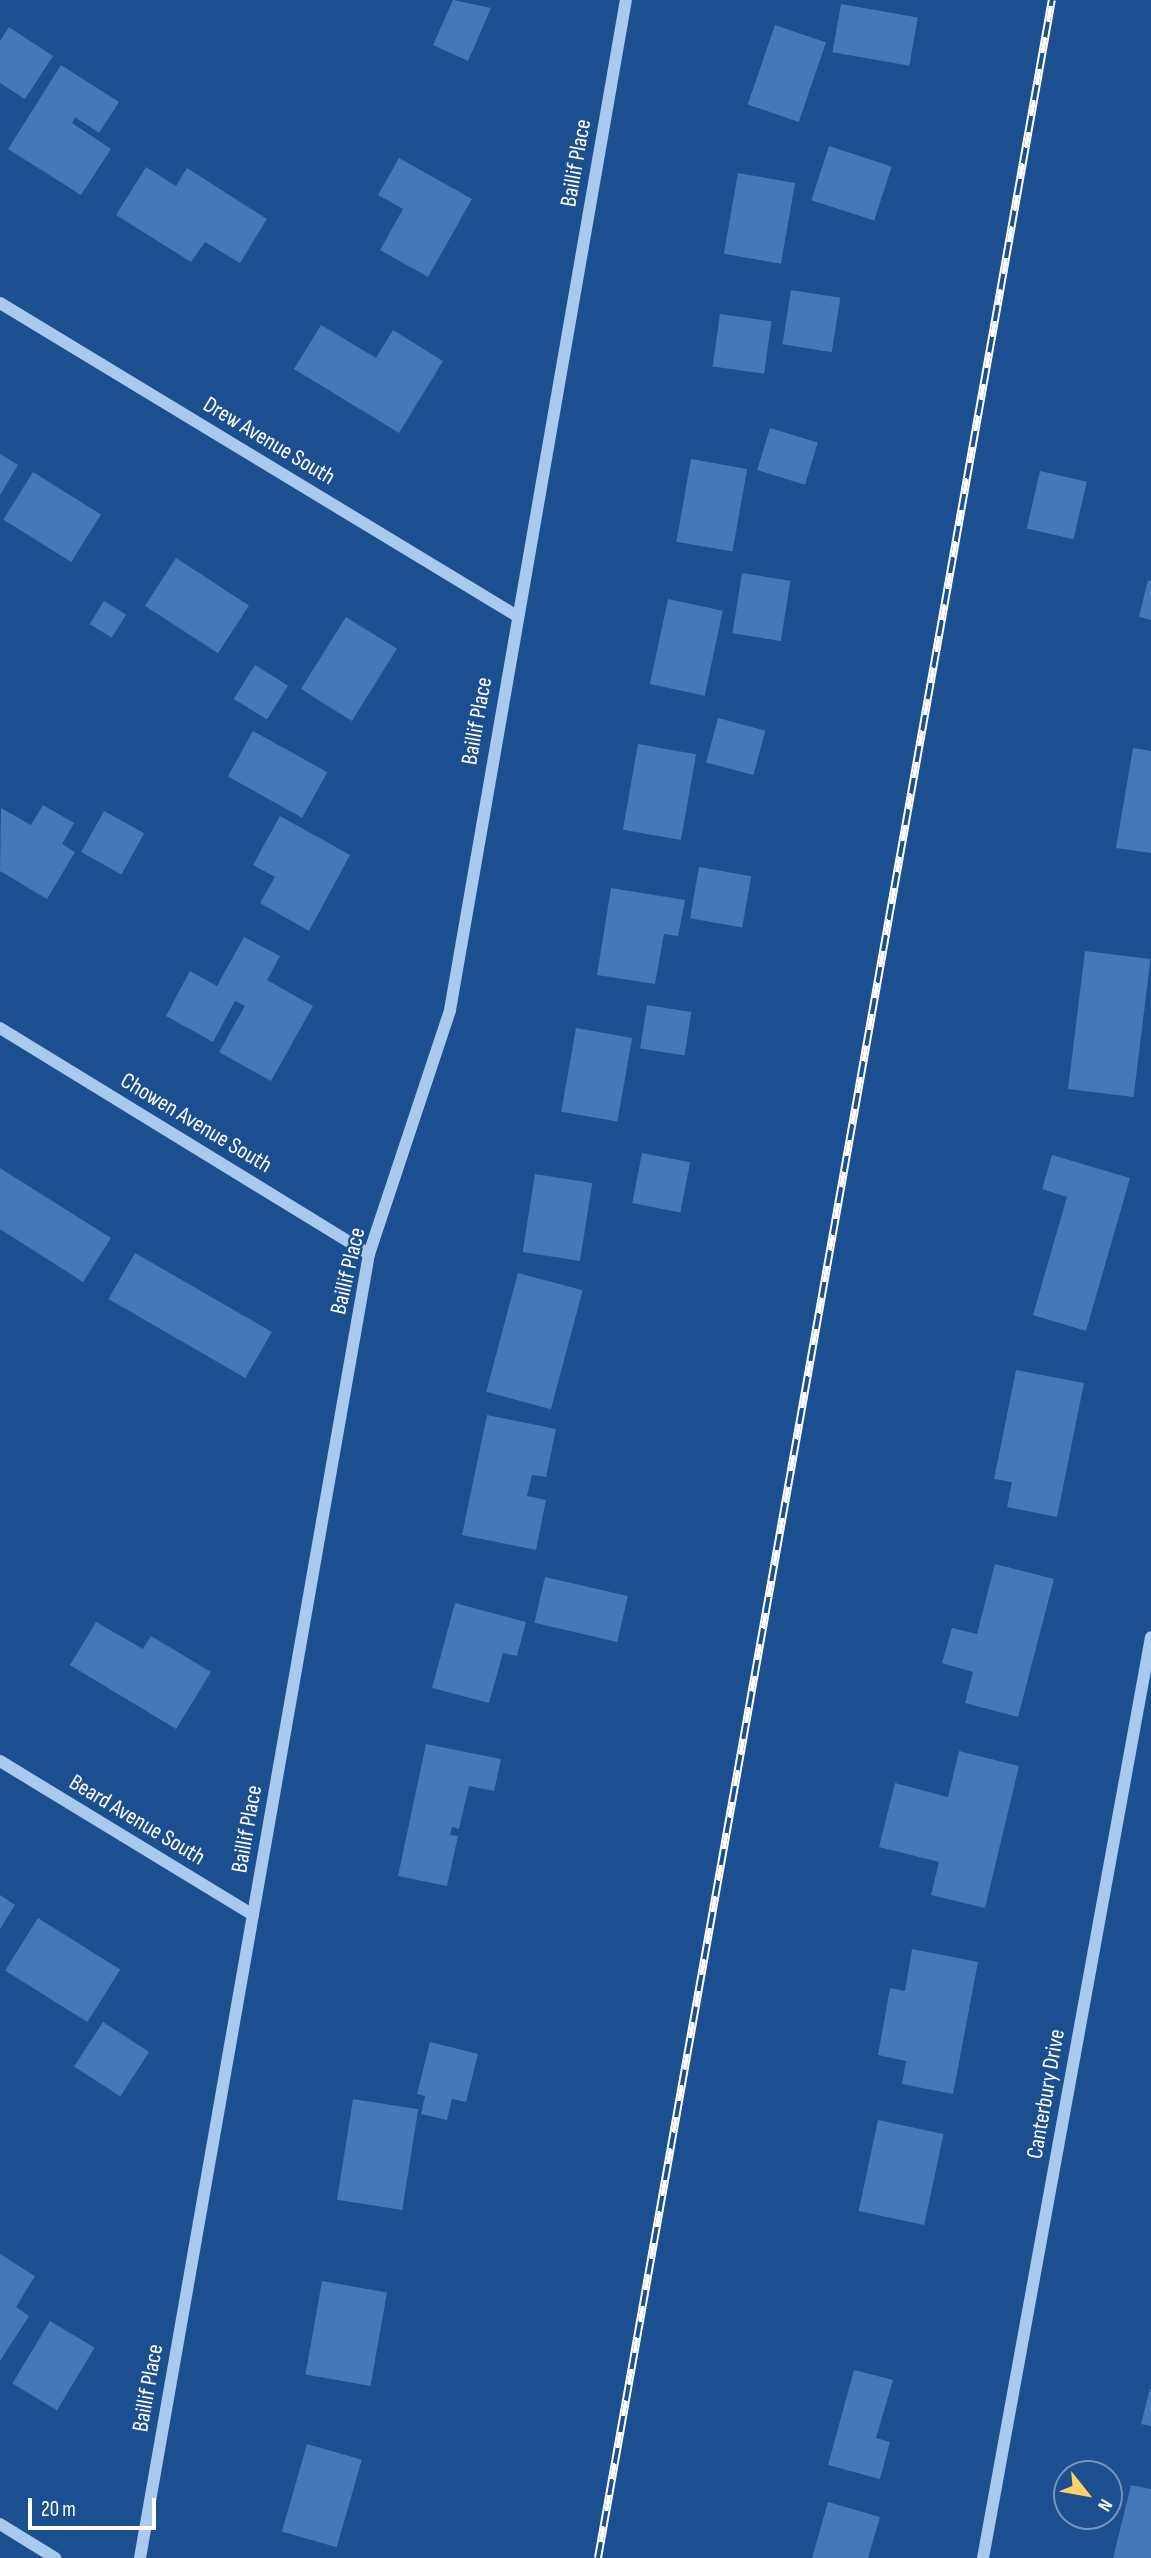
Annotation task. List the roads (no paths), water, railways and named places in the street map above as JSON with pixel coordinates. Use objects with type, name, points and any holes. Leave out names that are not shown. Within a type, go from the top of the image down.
[{"type":"street","name":"Baillif Place","points":[[140,2558],[369,1254],[450,1010],[626,0]]},
{"type":"street","name":"Drew Avenue South","points":[[0,303],[517,616]]},
{"type":"street","name":"Chowen Avenue South","points":[[0,1028],[369,1254]]},
{"type":"street","name":"Canterbury Drive","points":[[983,2558],[1151,1637]]},
{"type":"street","name":"Beard Avenue South","points":[[0,1761],[253,1915]]},
{"type":"street","points":[[0,2524],[55,2558]]},
{"type":"railway","points":[[598,2558],[1052,0]]}]
